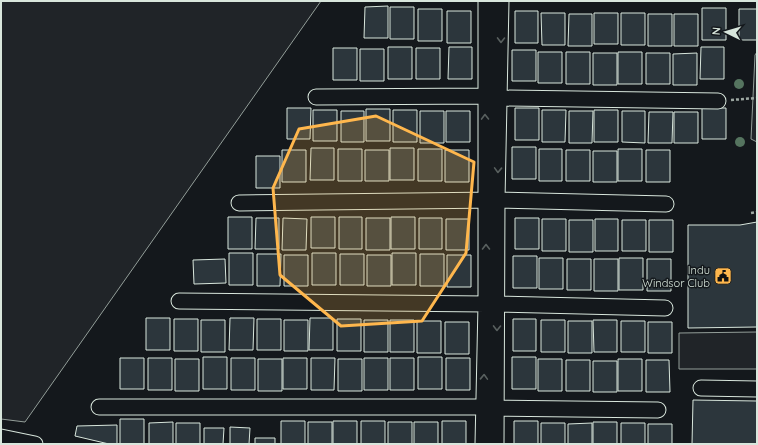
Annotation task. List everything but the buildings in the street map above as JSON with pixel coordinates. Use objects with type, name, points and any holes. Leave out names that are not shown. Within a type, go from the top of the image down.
[{"type":"street","points":[[483,444],[490,407],[492,304],[492,201],[485,96],[486,1]]},
{"type":"street","points":[[492,201],[500,98],[501,1]]},
{"type":"street","points":[[316,97],[485,96]]},
{"type":"street","points":[[500,98],[718,101]]},
{"type":"street","points":[[239,203],[492,201],[666,204]]},
{"type":"street","points":[[179,301],[492,304],[665,308]]},
{"type":"street","points":[[701,388],[757,389]]},
{"type":"street","points":[[99,407],[490,407],[658,410]]},
{"type":"street","points":[[490,407],[496,444]]},
{"type":"street","points":[[1,437],[35,444]]},
{"type":"path","points":[[718,101],[757,98]]},
{"type":"path","points":[[750,213],[757,212]]},
{"type":"highlighted area","points":[[376,116],[474,162],[466,253],[422,321],[341,326],[280,275],[273,188],[299,129]]},
{"type":"shaded area","points":[[1,1],[321,1],[25,422],[1,419]]},
{"type":"shaded area","points":[[757,52],[757,142],[751,139],[755,55]]},
{"type":"shaded area","points":[[757,332],[757,369],[679,369],[679,333]]},
{"type":"place","name":"Indu Windsor Club","points":[[723,276]]}]
